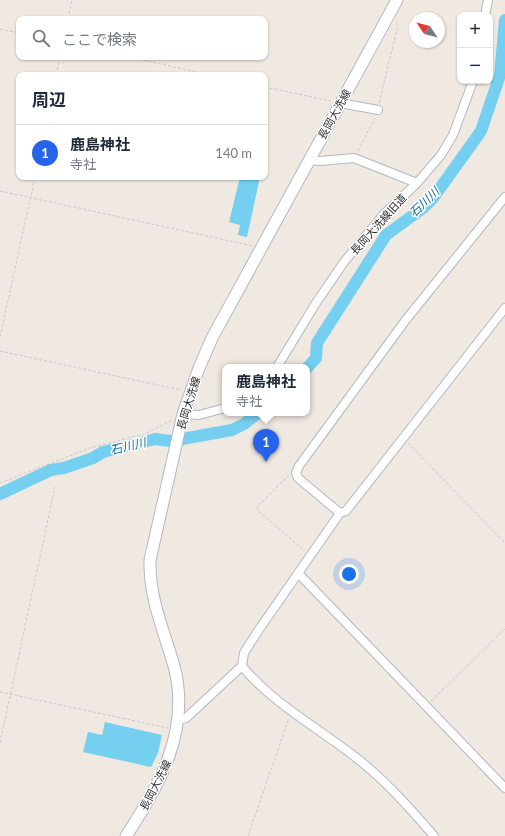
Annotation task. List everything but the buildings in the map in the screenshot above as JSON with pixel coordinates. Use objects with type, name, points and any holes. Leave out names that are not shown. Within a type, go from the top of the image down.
[{"type":"main road","name":"長岡大洗線","points":[[126,836],[162,775],[170,755],[177,725],[178,701],[174,668],[153,602],[149,573],[152,547],[182,418],[190,392],[209,345],[397,0]]},
{"type":"street","points":[[486,12],[488,0]]},
{"type":"street","name":"長岡大洗線旧道","points":[[279,364],[316,303],[344,262],[384,214],[417,183],[441,155],[453,135],[472,84]]},
{"type":"street","points":[[340,103],[378,110]]},
{"type":"street","points":[[309,160],[320,161],[354,158],[417,183]]},
{"type":"street","points":[[340,513],[298,478],[296,472],[299,466],[405,321],[505,197]]},
{"type":"street","points":[[177,725],[239,670],[244,653],[340,513],[346,511],[505,308]]},
{"type":"street","points":[[182,418],[222,409]]},
{"type":"street","points":[[298,573],[505,788]]},
{"type":"street","points":[[239,670],[355,757],[383,780],[434,836]]},
{"type":"path","points":[[69,16],[72,0]]},
{"type":"path","points":[[354,158],[378,110],[380,95],[398,26],[390,14]]},
{"type":"path","points":[[0,29],[16,32]]},
{"type":"path","points":[[57,72],[59,60]]},
{"type":"path","points":[[143,60],[197,72]]},
{"type":"path","points":[[268,88],[340,103]]},
{"type":"path","points":[[0,337],[34,180]]},
{"type":"path","points":[[0,191],[261,249]]},
{"type":"path","points":[[0,351],[155,383],[190,392]]},
{"type":"path","points":[[0,483],[90,448],[147,433],[169,421],[182,418]]},
{"type":"path","points":[[403,438],[505,543]]},
{"type":"path","points":[[296,472],[287,476],[258,506],[257,510],[310,555]]},
{"type":"path","points":[[0,743],[55,487]]},
{"type":"path","points":[[426,705],[505,629]]},
{"type":"path","points":[[0,692],[177,725]]},
{"type":"path","points":[[248,836],[290,717]]},
{"type":"water","points":[[239,180],[259,180],[247,237],[238,235],[240,225],[229,222]]},
{"type":"water","points":[[105,722],[162,735],[158,753],[151,767],[83,752],[88,732],[102,735]]},
{"type":"waterway","name":"石川川","points":[[310,365],[316,358],[317,343],[386,235],[423,208],[433,198],[481,131],[500,75],[505,20]]},
{"type":"waterway","name":"石川川","points":[[0,494],[51,470],[64,468],[93,458],[103,452],[155,439],[171,441],[232,430],[244,424],[254,416]]},
{"type":"place","name":"鹿島神社","points":[[266,462]]}]
